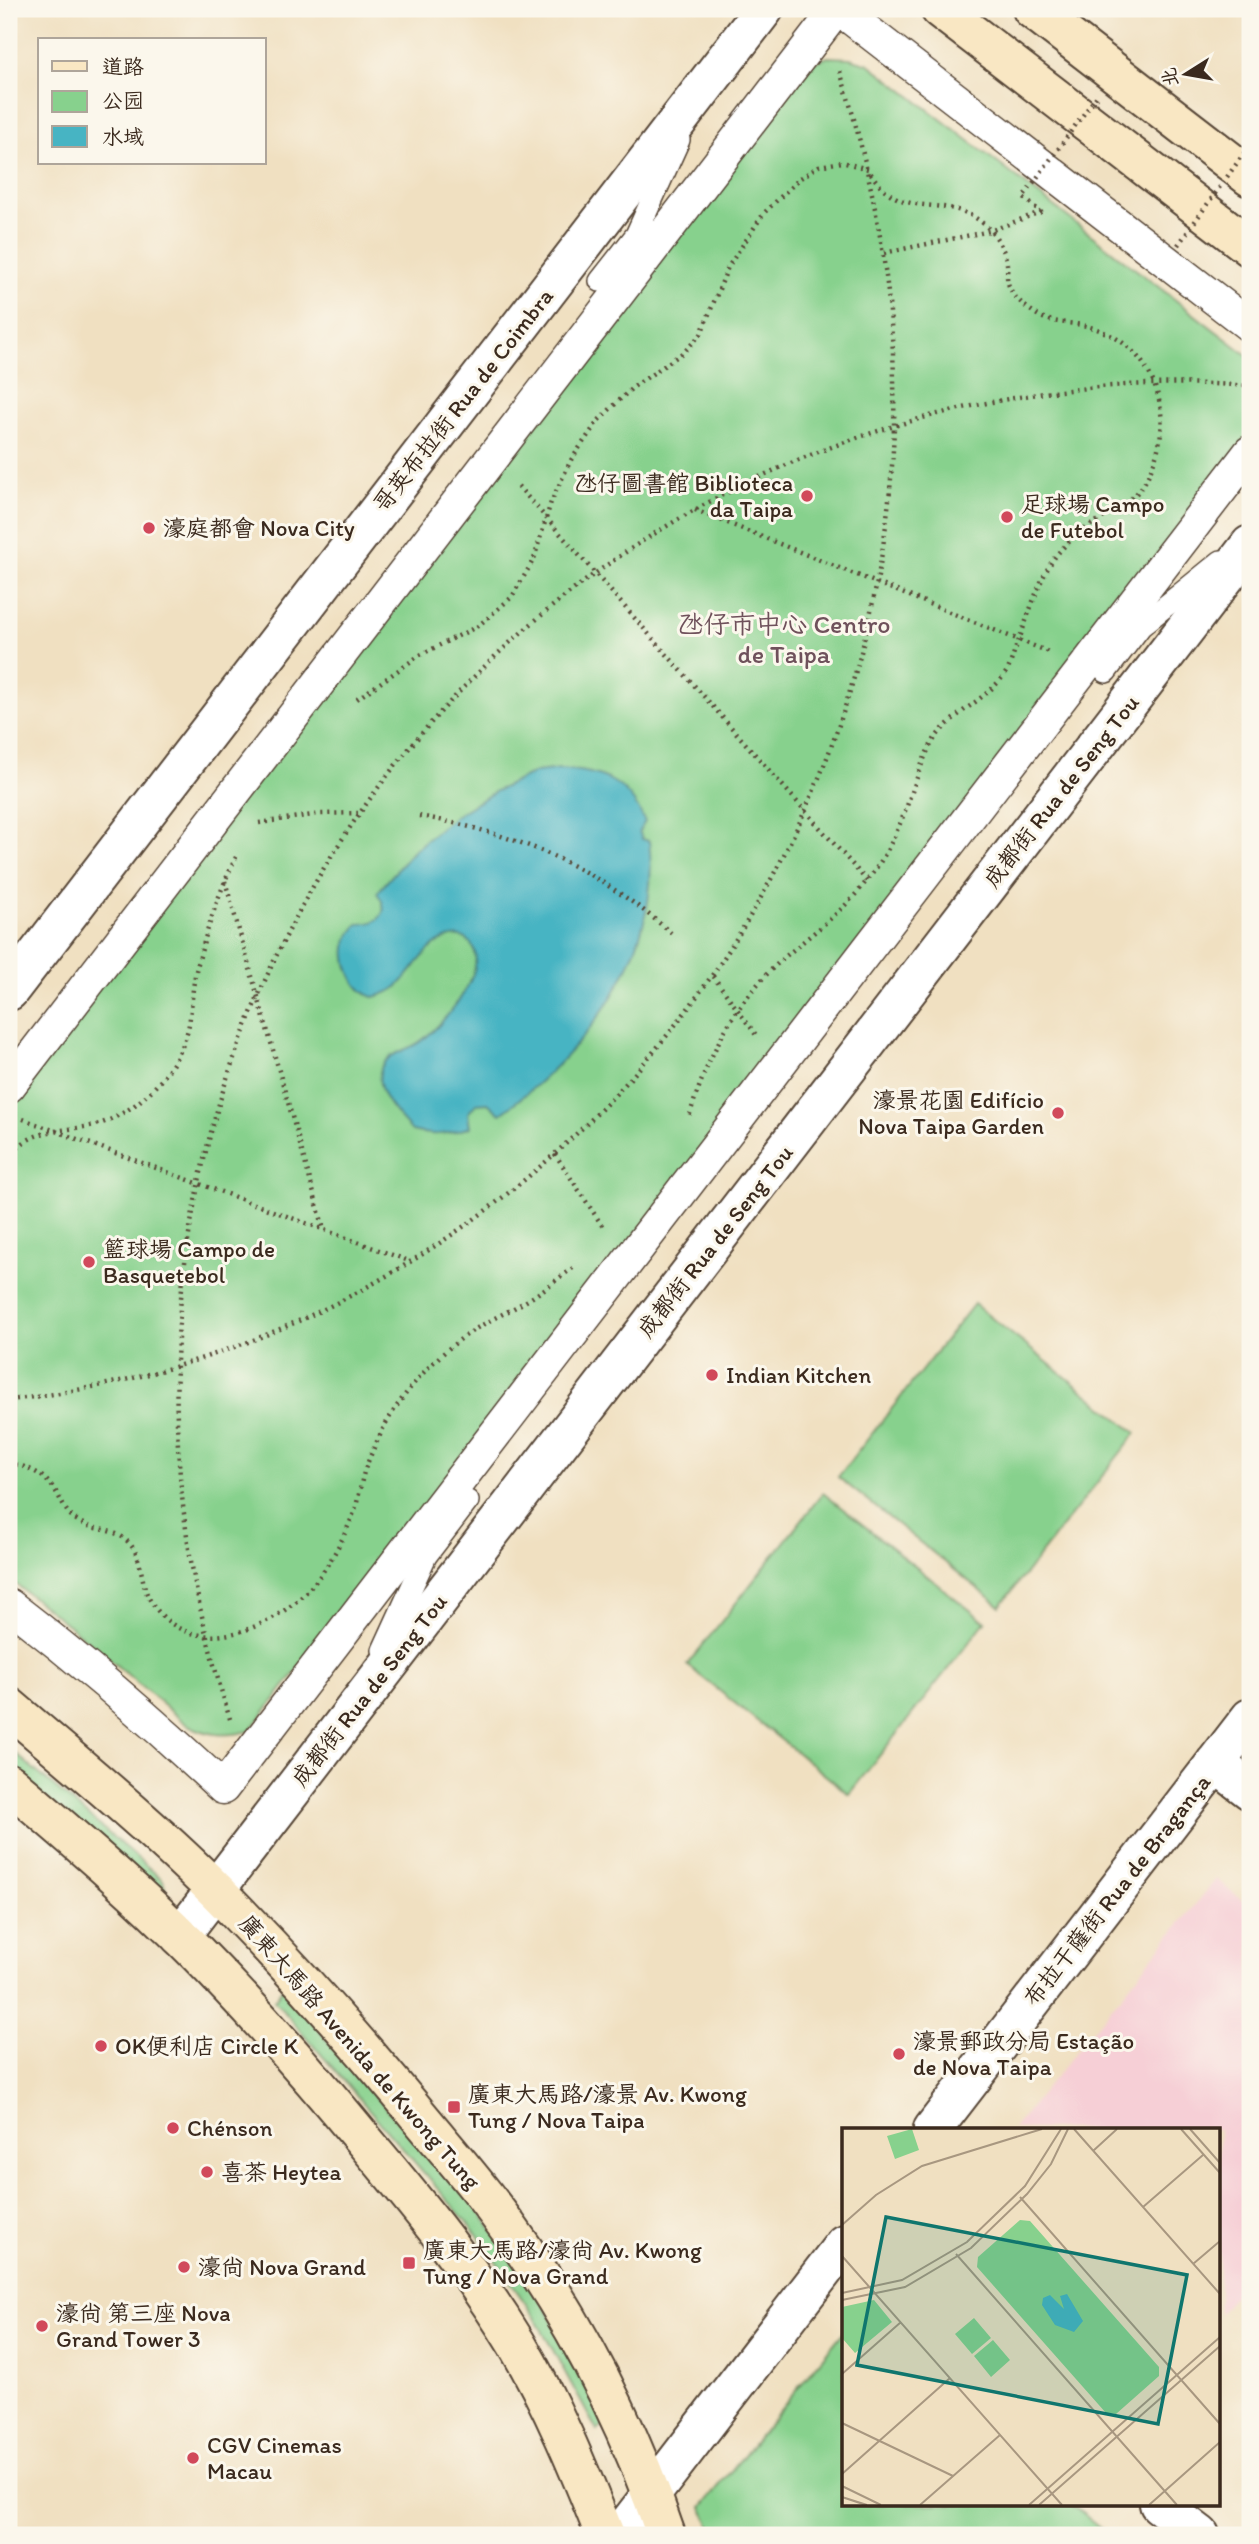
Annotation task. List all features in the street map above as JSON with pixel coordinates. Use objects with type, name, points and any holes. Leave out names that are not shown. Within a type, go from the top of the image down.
[{"type":"main road","points":[[940,9],[1250,247]]},
{"type":"main road","points":[[1032,9],[1250,177]]},
{"type":"main road","name":"廣東大馬路 Avenida de Kwong Tung","points":[[9,1707],[117,1800],[215,1891],[346,2030],[484,2195],[567,2317],[633,2449],[666,2535]]},
{"type":"main road","points":[[9,1783],[180,1936],[303,2067],[438,2229],[517,2345],[540,2386],[579,2470],[605,2535]]},
{"type":"street","name":"哥英布拉街 Rua de Coimbra","points":[[9,991],[764,9]]},
{"type":"street","points":[[9,1086],[833,15],[1250,326]]},
{"type":"street","points":[[9,1605],[54,1639],[223,1788],[775,1069],[1096,669],[1250,452]]},
{"type":"street","name":"成都街 Rua de Seng Tou","points":[[180,1936],[1250,545]]},
{"type":"street","name":"布拉干薩街 Rua de Bragança","points":[[934,2128],[1250,1718]]},
{"type":"street","points":[[1215,1763],[1250,1790]]},
{"type":"street","points":[[620,2535],[841,2253]]},
{"type":"street","points":[[1162,2506],[1200,2535]]},
{"type":"lane","points":[[600,282],[636,235],[702,89]]},
{"type":"lane","points":[[1096,669],[1141,626],[1250,537]]},
{"type":"lane","points":[[359,1702],[426,1556],[468,1501]]},
{"type":"path","points":[[9,1400],[70,1391],[177,1365],[237,1345],[356,1292],[410,1262],[501,1199],[555,1154],[598,1113],[650,1057],[713,976],[757,907],[805,812],[845,709],[858,667],[877,582],[889,496],[894,425],[891,323],[884,253],[833,15]]},
{"type":"path","points":[[884,253],[990,231],[1042,213],[1023,197],[1098,93]]},
{"type":"path","points":[[1178,245],[1250,145]]},
{"type":"path","points":[[354,701],[420,655],[478,626],[512,597],[534,559],[551,502],[571,460],[598,421],[632,388],[685,351],[701,334],[728,267],[764,214],[799,179],[819,166],[842,162],[868,169],[877,184],[893,198],[913,205],[960,210],[981,221],[997,239],[1007,261],[1008,284],[1020,302],[1036,315],[1056,323],[1078,324],[1114,335],[1139,357],[1154,384],[1163,419],[1159,452],[1145,482],[1123,507],[1091,524],[1058,554],[1035,595],[1006,671],[933,740],[892,842],[867,881],[836,916],[770,970],[738,1007],[715,1045],[687,1123]]},
{"type":"path","points":[[245,1759],[219,1685],[206,1635],[192,1568],[183,1503],[178,1449],[177,1365],[182,1289],[198,1184],[222,1093],[258,995],[299,909],[359,813],[411,743],[465,684],[524,629],[595,573],[652,534],[793,461],[894,425],[1023,396],[1102,386],[1250,386]]},
{"type":"path","points":[[492,457],[867,881]]},
{"type":"path","points":[[695,510],[1096,669]]},
{"type":"path","points":[[260,812],[252,824],[319,814],[359,813]]},
{"type":"path","points":[[419,816],[498,833],[554,855],[615,890],[671,933]]},
{"type":"path","points":[[210,825],[324,1230]]},
{"type":"path","points":[[9,1168],[9,1159],[17,1147],[28,1138],[42,1133],[102,1123],[141,1101],[171,1068],[189,1028],[195,972],[225,880],[241,847]]},
{"type":"path","points":[[713,976],[738,1007],[775,1069]]},
{"type":"path","points":[[19,1118],[410,1262]]},
{"type":"path","points":[[555,1154],[626,1263]]},
{"type":"path","points":[[9,1463],[27,1466],[47,1479],[64,1509],[75,1520],[88,1527],[118,1534],[130,1543],[138,1556],[148,1596],[160,1613],[176,1627],[196,1635],[240,1633],[281,1615],[314,1586],[353,1514],[366,1469],[385,1426],[411,1387],[444,1352],[472,1332],[523,1304],[575,1267]]},
{"type":"shaded area","points":[[1216,1879],[1250,1907],[1250,2275],[1220,2313],[1220,2128],[1014,2128]]},
{"type":"green space","points":[[828,57],[850,58],[869,64],[1247,355],[1250,360],[1250,444],[250,1731],[225,1735],[202,1731],[186,1724],[71,1627],[9,1579],[9,1094],[808,64]]},
{"type":"green space","points":[[974,1304],[1136,1433],[1000,1606],[838,1477]]},
{"type":"green space","points":[[823,1493],[985,1622],[849,1794],[687,1665]]},
{"type":"green space","points":[[9,1748],[163,1880],[165,1887],[161,1897],[9,1779]]},
{"type":"green space","points":[[283,1987],[369,2089],[472,2201],[541,2299],[608,2423],[597,2431],[535,2317],[477,2234],[274,2000]]},
{"type":"green space","points":[[842,2333],[842,2506],[1073,2506],[1110,2535],[715,2535],[702,2507]]},
{"type":"water","points":[[561,769],[590,773],[612,781],[630,797],[645,822],[639,831],[642,839],[649,841],[650,883],[644,922],[631,960],[612,996],[589,1030],[562,1061],[500,1114],[488,1103],[476,1104],[468,1113],[470,1127],[441,1134],[412,1131],[393,1110],[383,1093],[380,1084],[382,1066],[393,1055],[427,1036],[460,999],[474,970],[472,945],[465,938],[459,937],[440,941],[398,986],[374,997],[360,988],[350,973],[346,955],[348,939],[358,924],[372,922],[381,916],[383,906],[377,893],[414,850],[455,816],[496,791],[536,772]]},
{"type":"place","name":"氹仔圖書館 Biblioteca da Taipa","points":[[807,496]]},
{"type":"place","name":"足球場 Campo de Futebol","points":[[1007,517]]},
{"type":"place","name":"濠庭都會 Nova City","points":[[149,528]]},
{"type":"place","name":"濠景花園 Edifício Nova Taipa Garden","points":[[1058,1113]]},
{"type":"place","name":"籃球場 Campo de Basquetebol","points":[[89,1262]]},
{"type":"place","name":"Indian Kitchen","points":[[712,1375]]},
{"type":"place","name":"OK便利店 Circle K","points":[[101,2046]]},
{"type":"place","name":"濠景郵政分局 Estação de Nova Taipa","points":[[899,2054]]},
{"type":"place","name":"廣東大馬路/濠景 Av. Kwong Tung / Nova Taipa","points":[[454,2107]]},
{"type":"place","name":"Chénson","points":[[173,2128]]},
{"type":"place","name":"喜茶 Heytea","points":[[207,2172]]},
{"type":"place","name":"廣東大馬路/濠尚 Av. Kwong Tung / Nova Grand","points":[[409,2263]]},
{"type":"place","name":"濠尚 Nova Grand","points":[[184,2267]]},
{"type":"place","name":"濠尚 第三座 Nova Grand Tower 3","points":[[42,2326]]},
{"type":"place","name":"CGV Cinemas Macau","points":[[193,2458]]},
{"type":"district","name":"氹仔市中心 Centro de Taipa","points":[[784,639]]}]
